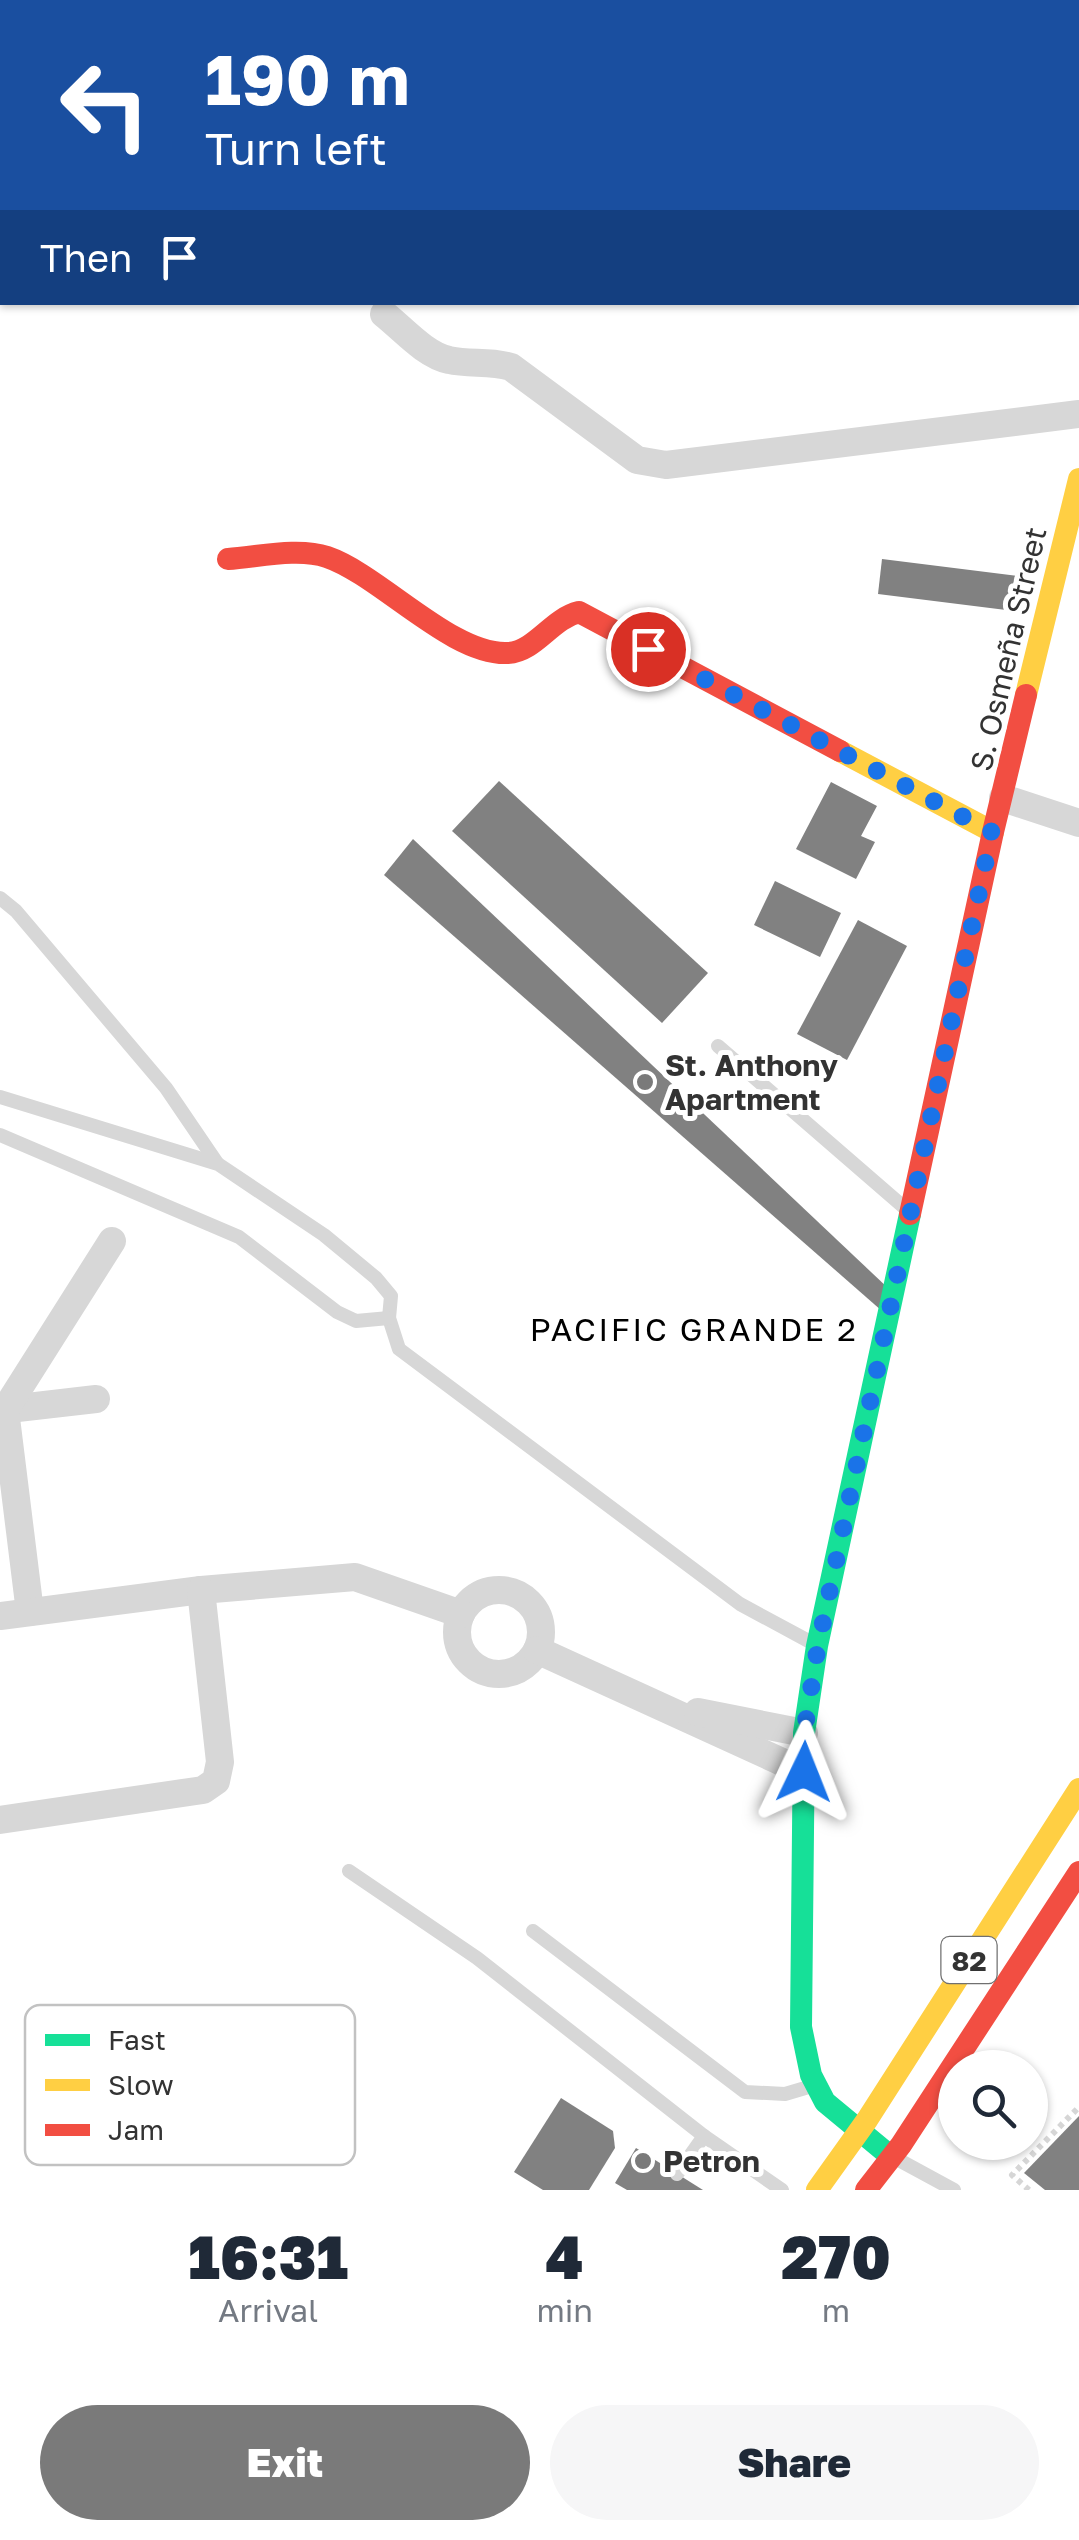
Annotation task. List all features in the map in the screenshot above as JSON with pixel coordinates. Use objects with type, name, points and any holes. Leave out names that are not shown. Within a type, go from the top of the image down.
[{"type":"street","points":[[384,314],[444,360],[494,362],[511,368],[637,460],[666,465],[1079,414]]},
{"type":"street","name":"S. Osmeña Street","points":[[892,2156],[826,2102],[811,2075],[802,2026],[804,1733],[818,1646],[992,832],[1079,479]]},
{"type":"street","points":[[228,559],[324,555],[471,644],[507,654],[536,642],[562,614],[579,612],[992,832]]},
{"type":"street","points":[[1003,798],[1079,823]]},
{"type":"street","points":[[30,1612],[2,1410],[112,1241]]},
{"type":"street","points":[[2,1410],[96,1399]]},
{"type":"street","points":[[0,1616],[200,1590],[356,1578],[461,1614]]},
{"type":"street","points":[[0,1820],[203,1790],[216,1781],[220,1762],[200,1590]]},
{"type":"street","points":[[492,1590],[517,1594],[536,1612],[542,1638],[528,1662],[516,1670],[488,1673],[464,1656],[458,1642],[461,1614],[479,1595],[492,1590]]},
{"type":"street","points":[[537,1650],[804,1772]]},
{"type":"street","points":[[645,1701],[804,1733]]},
{"type":"street","name":"82","points":[[816,2190],[1079,1789]]},
{"type":"street","name":"82","points":[[866,2190],[1079,1872]]},
{"type":"lane","points":[[0,898],[16,911],[166,1088],[218,1164]]},
{"type":"lane","points":[[718,1046],[910,1213]]},
{"type":"lane","points":[[0,1097],[218,1164],[324,1235],[376,1278],[391,1296],[389,1318],[399,1350],[686,1566],[740,1604],[818,1646]]},
{"type":"lane","points":[[0,1135],[239,1236],[356,1321],[389,1318]]},
{"type":"lane","points":[[349,1871],[477,1958],[704,2136],[782,2190]]},
{"type":"lane","points":[[533,1932],[745,2092],[785,2094],[816,2085]]},
{"type":"lane","points":[[677,2174],[704,2136]]},
{"type":"lane","points":[[892,2156],[954,2190]]},
{"type":"path","points":[[1029,2190],[1012,2175],[1079,2107]]},
{"type":"building","points":[[882,559],[1026,577],[1022,612],[878,594]]},
{"type":"building","points":[[499,781],[708,973],[662,1023],[452,831]]},
{"type":"building","points":[[831,782],[877,806],[861,836],[875,842],[856,879],[796,849]]},
{"type":"building","name":"St. Anthony Apartment","points":[[413,839],[889,1289],[882,1311],[384,875]]},
{"type":"building","points":[[775,881],[841,913],[820,957],[754,925]]},
{"type":"building","points":[[858,920],[907,946],[847,1060],[797,1034]]},
{"type":"building","points":[[561,2098],[613,2131],[615,2148],[589,2190],[543,2190],[514,2172]]},
{"type":"building","points":[[1079,2116],[1079,2190],[1045,2190],[1024,2173],[1037,2160],[1048,2160],[1048,2148]]},
{"type":"building","name":"Petron","points":[[636,2148],[703,2190],[627,2190],[615,2183]]},
{"type":"traffic: fast","points":[[883,2150],[825,2102],[811,2075],[801,2027],[804,1733],[817,1646],[910,1214]]},
{"type":"traffic: slow","points":[[1026,695],[1079,479]]},
{"type":"traffic: slow","points":[[840,751],[993,832]]},
{"type":"traffic: slow","points":[[817,2190],[867,2120],[1079,1789]]},
{"type":"traffic: jam","points":[[228,559],[291,553],[327,557],[370,580],[440,629],[486,650],[518,651],[579,612],[840,751]]},
{"type":"traffic: jam","points":[[910,1214],[1026,695]]},
{"type":"traffic: jam","points":[[866,2190],[901,2145],[1079,1872]]},
{"type":"place","name":"St. Anthony Apartment","points":[[645,1082]]},
{"type":"place","name":"Petron","points":[[643,2161]]},
{"type":"district","name":"PACIFIC GRANDE 2","points":[[694,1329]]},
{"type":"route","points":[[648,649],[992,832],[818,1646],[804,1733],[804,1772]]}]
